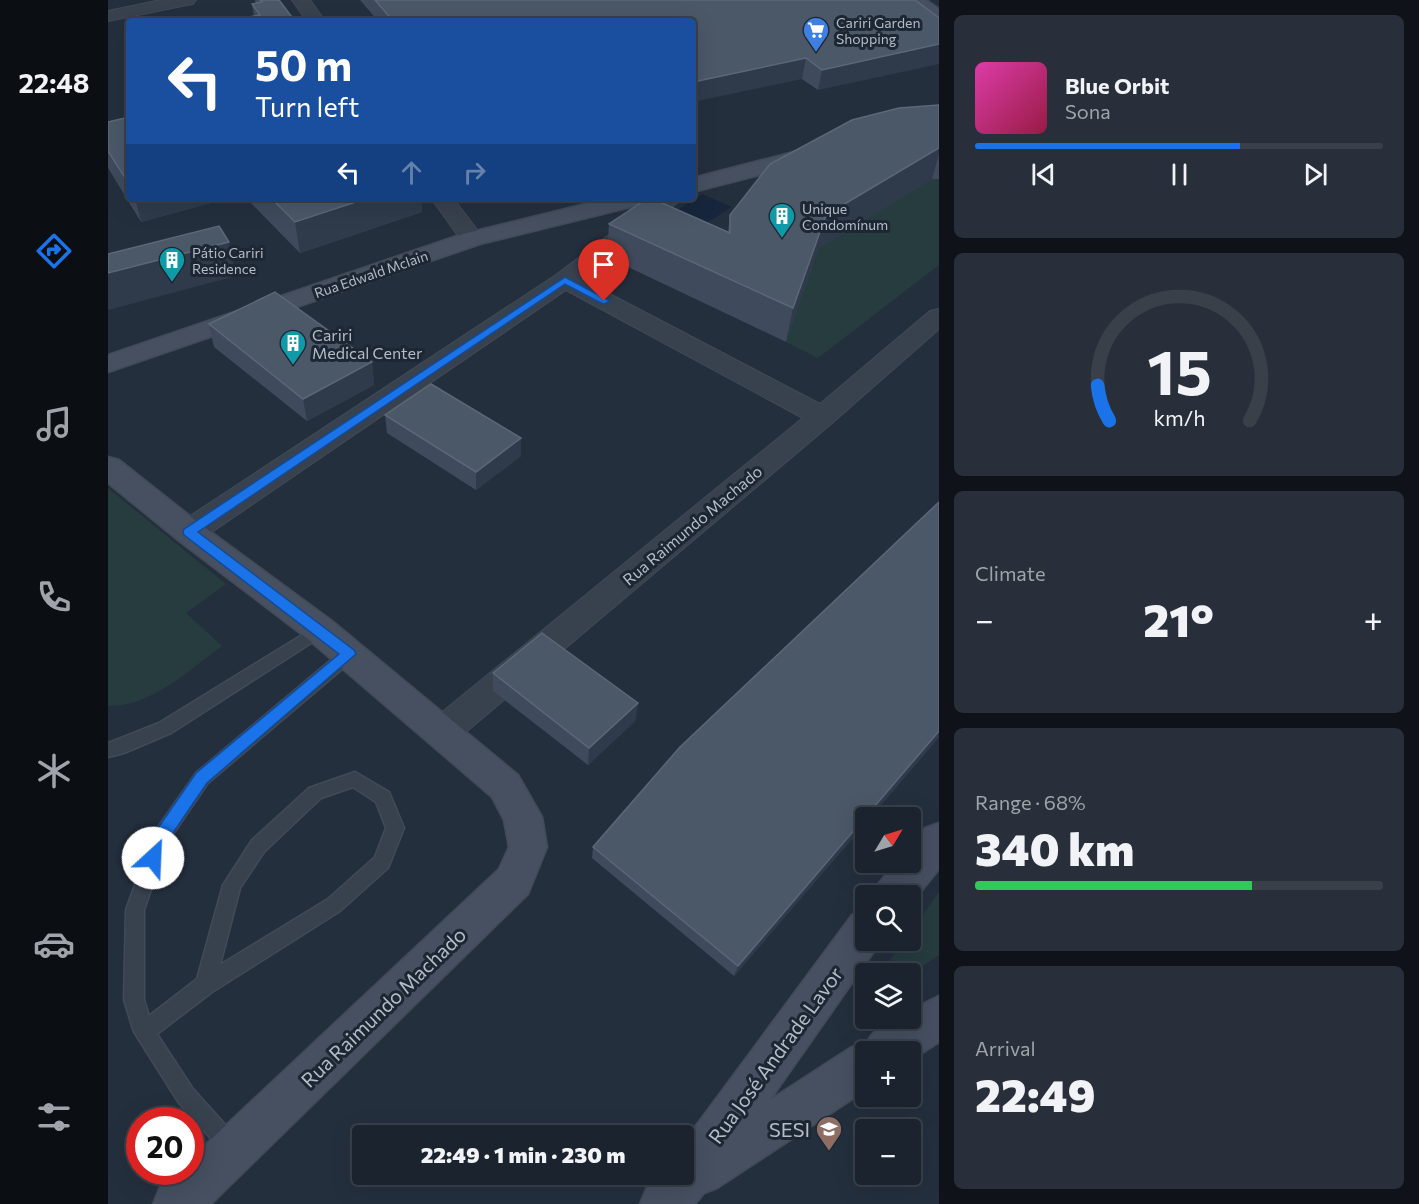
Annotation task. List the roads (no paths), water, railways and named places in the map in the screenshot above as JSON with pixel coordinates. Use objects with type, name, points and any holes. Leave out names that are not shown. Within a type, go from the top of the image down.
[{"type":"street","points":[[108,16],[187,0]]},
{"type":"street","points":[[301,0],[314,18]]},
{"type":"street","points":[[914,0],[939,17]]},
{"type":"street","points":[[696,184],[838,148]]},
{"type":"street","points":[[444,201],[472,239]]},
{"type":"street","name":"Rua Edwald Mclain","points":[[108,364],[472,239],[627,201]]},
{"type":"street","points":[[189,532],[565,280],[668,201]]},
{"type":"street","points":[[565,280],[822,417]]},
{"type":"street","name":"Rua Raimundo Machado","points":[[442,732],[822,417],[939,316]]},
{"type":"street","name":"Rua Raimundo Machado","points":[[108,467],[189,532],[320,630],[505,786],[523,817],[528,847],[514,881],[177,1204]]},
{"type":"street","points":[[902,885],[939,840]]},
{"type":"street","name":"Rua José Andrade Lavor","points":[[675,1192],[855,944]]},
{"type":"street","points":[[902,1041],[939,1017]]},
{"type":"street","name":"Rua José Andrade Lavor","points":[[675,1192],[855,1071]]},
{"type":"lane","points":[[108,750],[165,728],[320,630]]},
{"type":"lane","points":[[234,1149],[186,1096],[144,1032],[134,1000],[135,910],[159,840],[202,778],[349,654]]},
{"type":"lane","points":[[144,1032],[205,985],[334,905],[382,862],[395,828],[383,797],[355,778],[315,793],[258,846],[232,885],[205,985]]},
{"type":"water","points":[[702,194],[732,207],[701,227],[656,224],[691,201],[696,201],[696,198]]},
{"type":"place","name":"Cariri Garden Shopping","points":[[816,53]]},
{"type":"place","name":"Unique Condomínum","points":[[782,239]]},
{"type":"place","name":"Pátio Cariri Residence","points":[[172,283]]},
{"type":"place","name":"Cariri Medical Center","points":[[293,366]]},
{"type":"place","name":"SESI","points":[[829,1152]]}]
